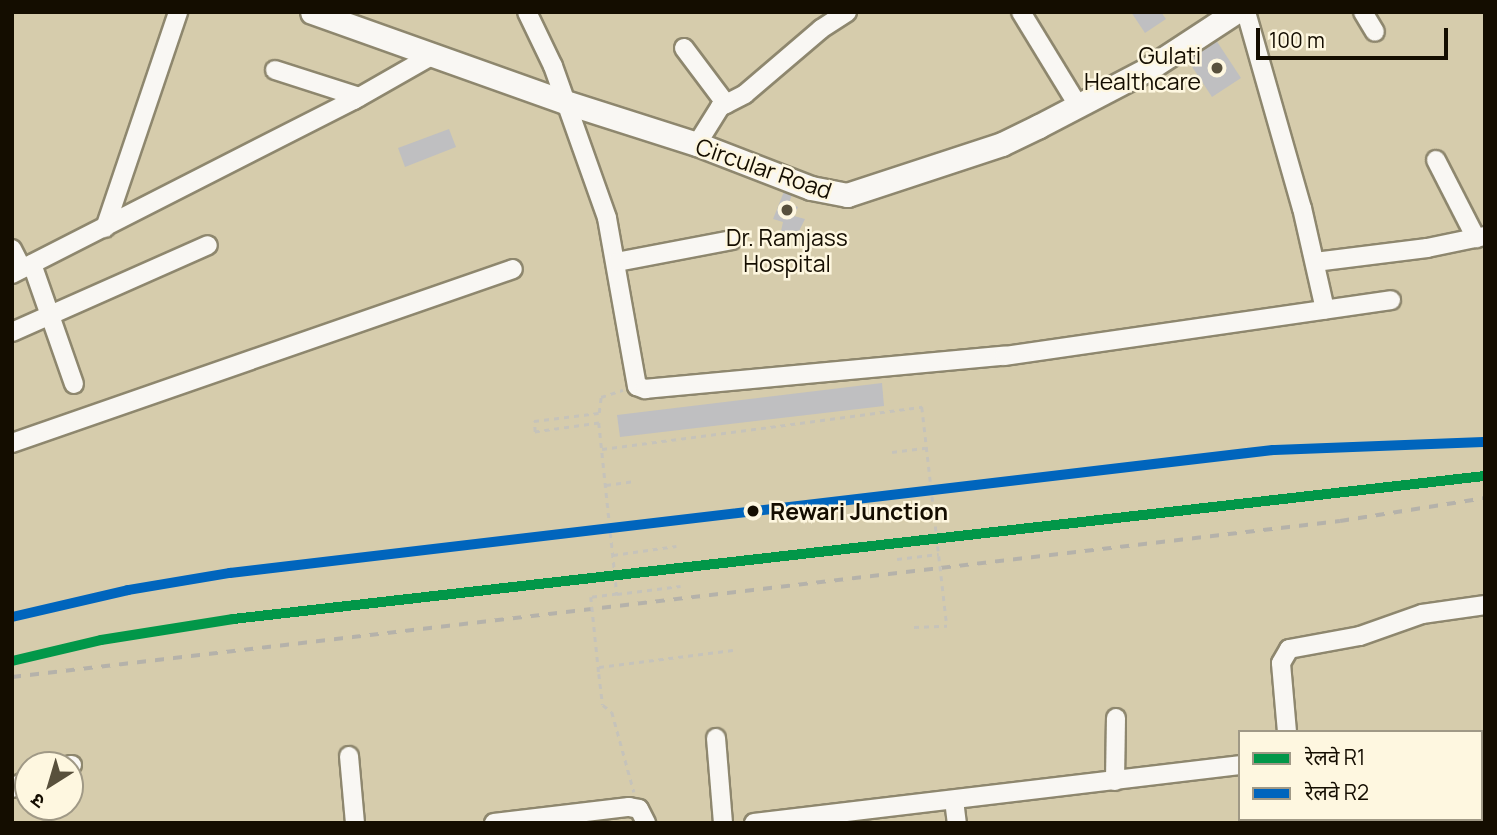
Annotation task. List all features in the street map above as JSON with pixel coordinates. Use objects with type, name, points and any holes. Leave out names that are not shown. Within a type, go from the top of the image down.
[{"type":"main road","name":"Circular Road","points":[[324,14],[431,56],[697,144],[811,188],[847,195],[1002,144],[1079,107],[1148,69],[1235,12]]},
{"type":"street","points":[[105,228],[178,12]]},
{"type":"street","points":[[527,12],[553,66],[607,218],[617,262],[633,377],[637,386],[645,389],[1004,356],[1391,300]]},
{"type":"street","points":[[697,144],[714,113],[745,94],[817,20],[847,12]]},
{"type":"street","points":[[1021,12],[1079,107]]},
{"type":"street","points":[[1246,12],[1303,208],[1325,309]]},
{"type":"street","points":[[1363,12],[1375,32]]},
{"type":"street","points":[[684,48],[726,104]]},
{"type":"street","points":[[22,269],[359,97],[431,56]]},
{"type":"street","points":[[275,70],[359,97]]},
{"type":"street","points":[[1315,262],[1427,248],[1480,237],[1436,160]]},
{"type":"street","points":[[617,262],[732,240]]},
{"type":"street","points":[[12,332],[208,245]]},
{"type":"street","points":[[12,249],[50,315],[74,384]]},
{"type":"street","points":[[12,443],[513,269]]},
{"type":"street","points":[[1287,730],[1281,663],[1289,649],[1360,636],[1422,614],[1485,605]]},
{"type":"street","points":[[1115,718],[1115,781]]},
{"type":"street","points":[[716,738],[723,823]]},
{"type":"street","points":[[349,755],[355,823]]},
{"type":"street","points":[[754,823],[1238,765]]},
{"type":"street","points":[[954,800],[957,823]]},
{"type":"street","points":[[494,823],[642,816]]},
{"type":"path","points":[[617,594],[599,423],[535,432],[534,421],[599,413],[601,397],[637,386]]},
{"type":"path","points":[[602,449],[922,407],[947,626],[914,627]]},
{"type":"path","points":[[892,452],[926,448]]},
{"type":"path","points":[[606,485],[634,481]]},
{"type":"path","points":[[900,518],[934,514]]},
{"type":"path","points":[[613,555],[676,546]]},
{"type":"path","points":[[897,559],[939,554]]},
{"type":"path","points":[[642,816],[612,712],[603,705],[591,597],[680,586]]},
{"type":"path","points":[[599,667],[733,650]]},
{"type":"building","points":[[1131,12],[1161,12],[1166,19],[1145,33]]},
{"type":"building","points":[[1214,37],[1241,78],[1212,97],[1185,56]]},
{"type":"building","points":[[449,129],[456,147],[405,167],[398,148]]},
{"type":"building","points":[[785,189],[793,192],[789,203],[798,207],[794,216],[805,219],[799,231],[781,231],[783,222],[773,219]]},
{"type":"building","points":[[882,383],[884,406],[620,437],[617,415]]},
{"type":"railway","points":[[12,661],[101,640],[233,619],[1485,476]]},
{"type":"railway","points":[[12,677],[1340,521],[1485,498]]},
{"type":"rail line","name":"R2","points":[[12,617],[128,590],[230,573],[1273,450],[1485,442]]},
{"type":"rail line","name":"R1","points":[[12,661],[101,640],[233,619],[1485,476]]},
{"type":"place","name":"Gulati Healthcare","points":[[1217,68]]},
{"type":"place","name":"Dr. Ramjass Hospital","points":[[787,210]]},
{"type":"place","name":"Rewari Junction","points":[[753,511]]}]
